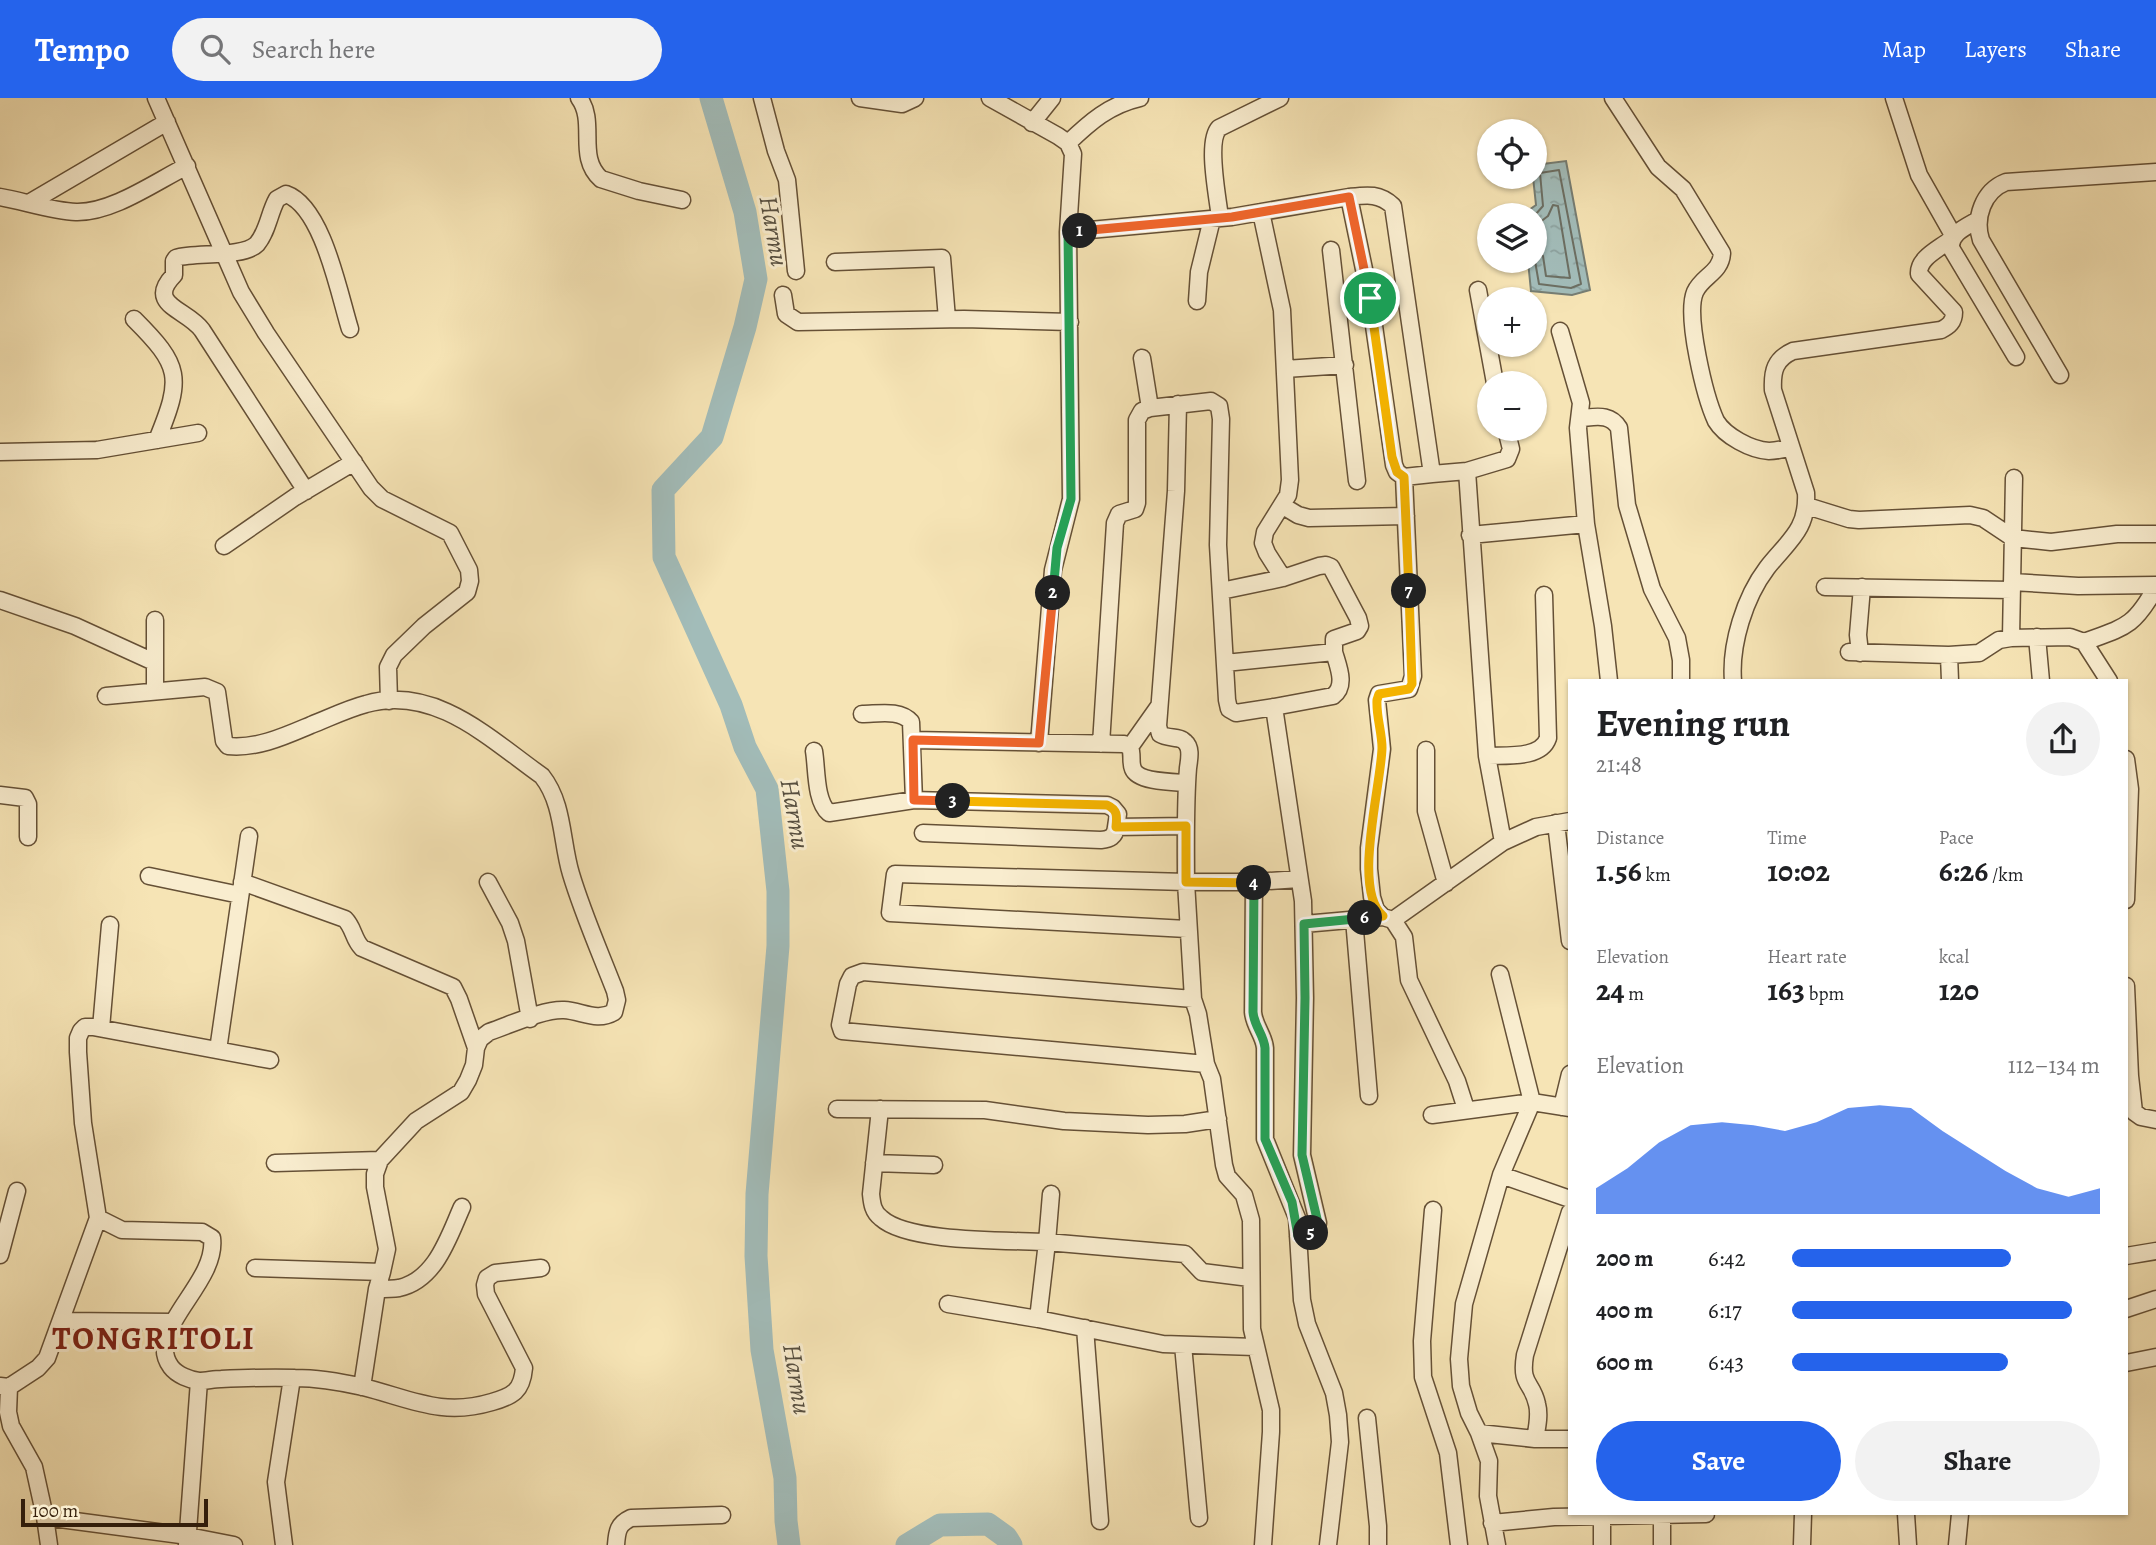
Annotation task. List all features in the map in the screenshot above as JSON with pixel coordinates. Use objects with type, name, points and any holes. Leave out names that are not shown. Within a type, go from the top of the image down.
[{"type":"street","points":[[156,98],[241,292],[266,333],[371,488],[382,499],[454,537],[469,570],[467,592],[424,626],[394,655],[388,667],[389,701]]},
{"type":"street","points":[[579,98],[584,107],[589,164],[596,175],[639,191],[681,200]]},
{"type":"street","points":[[762,98],[787,180],[796,271]]},
{"type":"street","points":[[860,98],[902,104],[915,98]]},
{"type":"street","points":[[1031,122],[1052,98]]},
{"type":"street","points":[[1068,143],[1103,112],[1122,102],[1140,98]]},
{"type":"street","points":[[1197,301],[1199,272],[1216,218],[1214,133],[1280,98]]},
{"type":"street","points":[[1614,98],[1658,167],[1683,189],[1722,253],[1716,271],[1702,282],[1695,293],[1693,306],[1693,332],[1720,429],[1754,448],[1773,451],[1791,447]]},
{"type":"street","points":[[1894,98],[1919,176],[1952,238],[1951,248],[2016,357]]},
{"type":"street","points":[[998,100],[1068,143],[1073,154],[1068,232],[1071,499],[1057,548],[1054,570],[1039,743]]},
{"type":"street","points":[[29,203],[167,122]]},
{"type":"street","points":[[0,197],[76,212],[100,209],[187,166]]},
{"type":"street","points":[[2060,375],[1981,240],[1978,220],[1990,191],[2006,182],[2156,172]]},
{"type":"street","points":[[306,491],[202,330],[192,319],[173,308],[164,297],[164,286],[174,275],[176,258],[224,253],[255,245],[268,224],[277,198],[284,194],[293,197],[312,218],[324,242],[350,329]]},
{"type":"street","points":[[1068,232],[1216,218],[1349,197],[1379,195],[1393,206],[1432,474]]},
{"type":"street","points":[[1349,197],[1370,298],[1397,472],[1404,477],[1467,471],[1507,459],[1511,449],[1509,441]]},
{"type":"street","points":[[1261,212],[1282,310],[1290,480],[1289,495],[1265,532],[1263,543],[1283,578]]},
{"type":"street","points":[[1733,679],[1732,666],[1740,623],[1766,569],[1798,532],[1807,506],[1806,493],[1773,390],[1772,375],[1776,363],[1793,351],[1941,330],[1950,325],[1954,312],[1919,274],[1919,267],[1923,260],[1978,220]]},
{"type":"street","points":[[1331,250],[1357,481]]},
{"type":"street","points":[[835,262],[942,258],[947,320]]},
{"type":"street","points":[[782,295],[786,314],[798,321],[1070,322]]},
{"type":"street","points":[[134,319],[166,354],[174,376],[166,417],[158,440]]},
{"type":"street","points":[[1560,331],[1581,403],[1578,428],[1586,524],[1609,679]]},
{"type":"street","points":[[1142,358],[1150,408]]},
{"type":"street","points":[[1285,369],[1345,365]]},
{"type":"street","points":[[1101,744],[1115,523],[1119,514],[1135,509],[1137,503],[1137,420],[1142,411],[1211,401],[1220,410],[1218,545],[1225,663],[1229,709],[1236,713],[1333,696],[1338,692],[1341,683],[1334,639],[1357,631],[1360,626],[1331,567],[1319,566],[1283,578],[1221,591]]},
{"type":"street","points":[[1178,404],[1176,491],[1158,726],[1160,734],[1167,738],[1183,739],[1188,744],[1186,882],[1193,999],[1206,1064],[1212,1079],[1227,1175],[1244,1195],[1249,1208],[1251,1329],[1271,1410],[1269,1492],[1263,1545]]},
{"type":"street","points":[[1581,418],[1605,416],[1615,421],[1619,428],[1627,505],[1652,589],[1677,638],[1681,679]]},
{"type":"street","points":[[0,452],[97,450],[198,433]]},
{"type":"street","points":[[224,546],[354,462]]},
{"type":"street","points":[[1467,471],[1487,756],[1503,842]]},
{"type":"street","points":[[1404,477],[1412,684],[1402,692],[1379,694],[1377,700],[1382,749],[1368,869],[1376,910],[1388,918],[1404,937],[1409,980],[1457,1081],[1466,1109]]},
{"type":"street","points":[[2011,638],[2014,478]]},
{"type":"street","points":[[1283,506],[1309,518],[1406,516]]},
{"type":"street","points":[[1807,506],[1859,520],[1970,515],[1983,518],[2013,537],[2051,542],[2117,534],[2156,534]]},
{"type":"street","points":[[1470,535],[1586,524]]},
{"type":"street","points":[[1825,587],[2156,586]]},
{"type":"street","points":[[2084,642],[2124,628],[2136,619],[2156,586]]},
{"type":"street","points":[[1862,587],[1855,652],[1949,655],[1979,653],[1999,640],[2070,637],[2084,642],[2108,679]]},
{"type":"street","points":[[1487,756],[1536,752],[1546,745],[1544,595]]},
{"type":"street","points":[[0,600],[75,626],[154,662]]},
{"type":"street","points":[[155,620],[155,691]]},
{"type":"street","points":[[2037,637],[2041,679]]},
{"type":"street","points":[[1225,663],[1334,652]]},
{"type":"street","points":[[1949,655],[1950,679]]},
{"type":"street","points":[[106,696],[205,687],[213,689],[217,692],[224,741],[228,746],[237,747],[282,737],[367,703],[422,702],[451,713],[542,776],[552,789],[572,877],[615,990],[617,1000],[614,1012],[599,1017],[555,1010],[489,1032],[480,1039],[474,1065],[461,1092],[416,1121],[380,1160],[375,1174],[375,1187],[387,1249],[377,1289],[362,1387]]},
{"type":"street","points":[[1130,747],[1159,706]]},
{"type":"street","points":[[1274,707],[1304,924],[1302,1155],[1318,1223],[1316,1229],[1309,1234],[1298,1236]]},
{"type":"street","points":[[862,714],[906,715],[911,722],[914,800]]},
{"type":"street","points":[[913,740],[1125,744],[1133,754],[1131,765],[1135,774],[1142,778],[1187,783]]},
{"type":"street","points":[[1426,750],[1426,811],[1446,883]]},
{"type":"street","points":[[814,751],[821,800],[829,813],[914,800],[1107,805],[1118,814],[1115,834],[1110,839],[1101,840],[923,833]]},
{"type":"street","points":[[2128,774],[2128,844]]},
{"type":"street","points":[[0,795],[25,798],[28,804],[28,836]]},
{"type":"street","points":[[1304,924],[1388,918],[1446,883],[1503,842],[1536,827],[1563,822],[1568,907]]},
{"type":"street","points":[[1116,827],[1186,826]]},
{"type":"street","points":[[218,1050],[249,836]]},
{"type":"street","points":[[1187,929],[890,913],[895,874],[1186,882],[1299,879]]},
{"type":"street","points":[[149,876],[241,889],[345,919],[351,925],[354,937],[362,948],[453,987],[476,1048]]},
{"type":"street","points":[[488,882],[510,923],[516,941],[530,1019]]},
{"type":"street","points":[[1254,882],[1253,1012],[1254,1021],[1265,1041],[1265,1139],[1292,1202],[1307,1324],[1334,1393],[1340,1429],[1328,1545]]},
{"type":"street","points":[[1354,919],[1369,1096]]},
{"type":"street","points":[[101,1028],[110,925]]},
{"type":"street","points":[[1193,999],[863,972],[852,976],[848,984],[840,1025],[842,1031],[1206,1064]]},
{"type":"street","points":[[1497,1545],[1488,1496],[1489,1461],[1465,1400],[1459,1359],[1464,1304],[1502,1175],[1532,1102],[1500,974]]},
{"type":"street","points":[[48,1545],[46,1517],[34,1467],[11,1426],[4,1386],[38,1368],[47,1358],[98,1218],[83,1123],[78,1038],[81,1031],[85,1027],[101,1028],[270,1060]]},
{"type":"street","points":[[2128,1031],[2134,1112],[2141,1117],[2156,1120]]},
{"type":"street","points":[[1432,1115],[1532,1102],[1566,1108]]},
{"type":"street","points":[[837,1108],[985,1110],[1065,1121],[1148,1125],[1185,1124],[1218,1119]]},
{"type":"street","points":[[880,1109],[872,1207],[878,1217],[901,1230],[931,1235],[1185,1254],[1202,1272],[1250,1278]]},
{"type":"street","points":[[275,1163],[380,1160]]},
{"type":"street","points":[[874,1163],[934,1165]]},
{"type":"street","points":[[1502,1175],[1568,1198]]},
{"type":"street","points":[[0,1255],[17,1191]]},
{"type":"street","points":[[1038,1319],[1051,1194]]},
{"type":"street","points":[[377,1289],[400,1288],[428,1270],[440,1256],[462,1207]]},
{"type":"street","points":[[1433,1210],[1422,1341],[1423,1377],[1448,1453],[1459,1545]]},
{"type":"street","points":[[98,1218],[122,1230],[202,1232],[212,1238],[214,1250],[210,1263],[173,1322],[164,1343],[165,1355],[172,1368],[181,1375],[199,1381],[314,1378],[362,1387],[433,1408],[466,1409],[512,1396],[519,1390],[524,1368],[486,1294],[485,1285],[487,1278],[495,1273],[541,1268]]},
{"type":"street","points":[[1535,1438],[1537,1402],[1525,1382],[1522,1370],[1568,1218]]},
{"type":"street","points":[[2128,1255],[2156,1251]]},
{"type":"street","points":[[255,1268],[382,1272]]},
{"type":"street","points":[[2128,1308],[2156,1299]]},
{"type":"street","points":[[948,1304],[1146,1341],[1255,1347]]},
{"type":"street","points":[[62,1321],[173,1322]]},
{"type":"street","points":[[1085,1328],[1100,1521]]},
{"type":"street","points":[[1183,1345],[1199,1518]]},
{"type":"street","points":[[2128,1363],[2156,1357]]},
{"type":"street","points":[[284,1545],[276,1482],[292,1378]]},
{"type":"street","points":[[188,1541],[199,1381]]},
{"type":"street","points":[[1367,1418],[1378,1545]]},
{"type":"street","points":[[1479,1433],[1568,1439]]},
{"type":"street","points":[[616,1545],[622,1521],[631,1518],[722,1515]]},
{"type":"street","points":[[1602,1515],[1602,1545]]},
{"type":"street","points":[[1492,1523],[1554,1517],[1662,1515],[1662,1545]]},
{"type":"street","points":[[1802,1545],[1803,1515]]},
{"type":"street","points":[[1906,1515],[1908,1545]]},
{"type":"street","points":[[1956,1545],[1961,1515]]},
{"type":"street","points":[[46,1517],[188,1541],[234,1545]]},
{"type":"water","points":[[1566,161],[1590,290],[1572,295],[1547,293],[1547,287],[1531,287],[1529,273],[1547,273],[1547,203],[1536,203],[1534,189],[1547,189],[1547,163]]},
{"type":"waterway","name":"Harmu","points":[[711,98],[745,212],[756,279],[745,327],[712,437],[663,490],[664,557],[731,705],[745,747],[767,789],[778,891],[778,946],[757,1194],[756,1256],[762,1350],[785,1478],[789,1545]]},
{"type":"waterway","name":"Harmu","points":[[907,1545],[940,1525],[988,1524],[1006,1537],[1011,1545]]},
{"type":"district","name":"TONGRITOLI","points":[[154,1338]]},
{"type":"route","points":[[1349,197],[1370,298],[1392,457],[1397,472],[1404,477],[1413,676],[1409,689],[1379,694],[1377,700],[1382,749],[1368,869],[1376,910],[1383,916],[1304,924],[1302,1155],[1318,1223],[1316,1229],[1309,1234],[1298,1236],[1297,1218],[1292,1202],[1265,1139],[1265,1041],[1254,1021],[1253,1012],[1254,882],[1186,882],[1186,826],[1116,827],[1118,814],[1107,805],[914,800],[913,740],[1039,743],[1054,570],[1057,548],[1071,499],[1068,232],[1232,217],[1349,197]]}]
